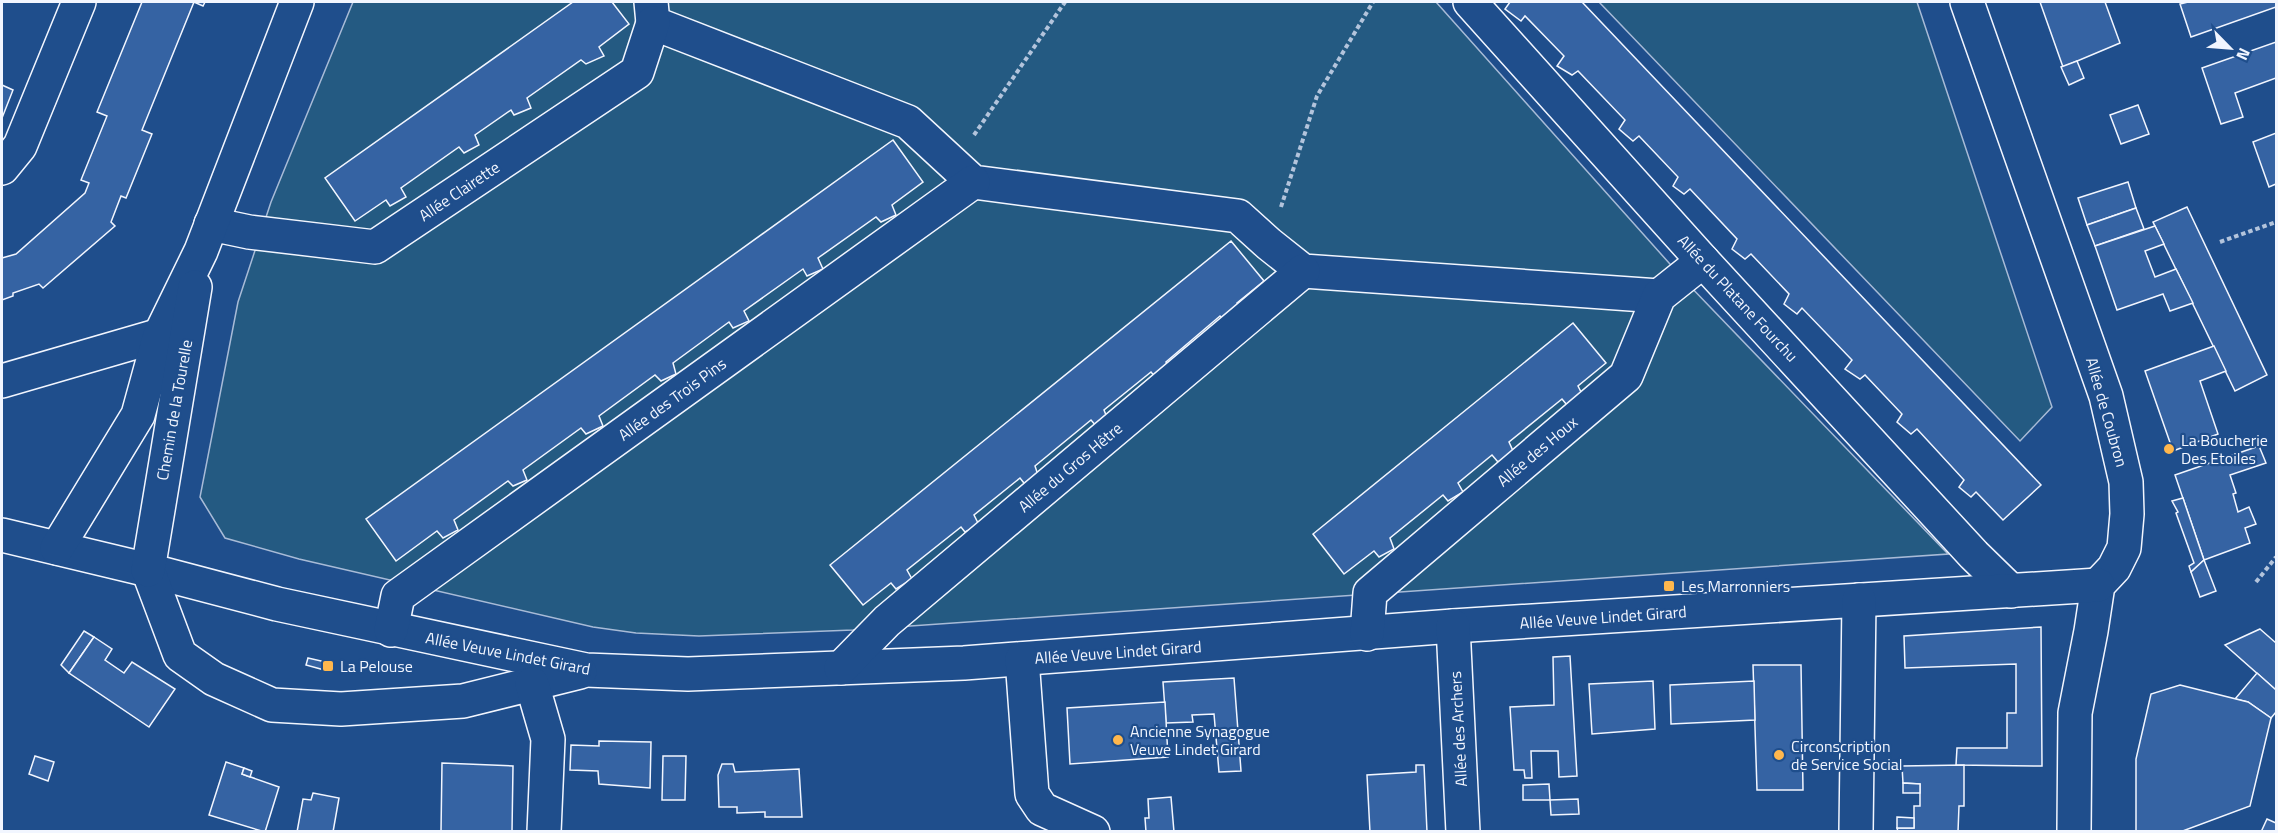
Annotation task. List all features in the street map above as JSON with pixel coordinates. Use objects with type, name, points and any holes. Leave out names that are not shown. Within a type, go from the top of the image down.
[{"type":"street","points":[[2,168],[20,146],[79,2]]},
{"type":"street","name":"Chemin de la Tourelle","points":[[57,548],[138,415],[160,335],[206,238],[297,2]]},
{"type":"street","name":"Allée du Platane Fourchu","points":[[1470,2],[1703,261],[1974,555],[2011,591]]},
{"type":"street","name":"Allée de Coubron","points":[[1967,2],[2106,396],[2127,482],[2124,548],[2114,568],[2098,585],[2075,713],[2074,831]]},
{"type":"street","points":[[652,12],[908,122],[964,172],[1238,216],[1303,271],[1659,296]]},
{"type":"street","name":"Allée Clairette","points":[[206,238],[249,232],[375,247],[637,72],[652,12]]},
{"type":"street","name":"Allée des Trois Pins","points":[[391,630],[398,596],[964,172]]},
{"type":"street","name":"Chemin de la Tourelle","points":[[148,570],[206,238]]},
{"type":"street","name":"Allée des Houx","points":[[1367,634],[1370,593],[1626,376],[1659,296],[1703,261]]},
{"type":"street","name":"Allée du Gros Hêtre","points":[[841,669],[887,621],[1303,271]]},
{"type":"street","points":[[2,381],[160,335]]},
{"type":"street","name":"Allée Veuve Lindet Girard","points":[[2,535],[277,604],[586,670],[688,674],[841,669],[1022,659],[1453,626],[2098,585]]},
{"type":"street","points":[[148,570],[180,655],[214,679],[272,705],[341,709],[463,701],[586,670]]},
{"type":"street","points":[[1856,831],[1859,600]]},
{"type":"street","name":"Allée des Archers","points":[[1453,626],[1463,831]]},
{"type":"street","points":[[1022,659],[1032,794],[1041,809],[1093,831]]},
{"type":"street","points":[[532,684],[548,739],[544,831]]},
{"type":"path","points":[[964,172],[1065,2]]},
{"type":"path","points":[[1269,244],[1317,96],[1373,2]]},
{"type":"path","points":[[2220,242],[2277,222]]},
{"type":"path","points":[[2256,582],[2277,557]]},
{"type":"shaded area","points":[[353,2],[1436,2],[1686,282],[1948,554],[853,630],[699,636],[636,633],[593,627],[299,559],[225,538],[200,497],[238,302],[271,202]]},
{"type":"shaded area","points":[[1599,2],[1917,2],[2052,407],[2020,441]]},
{"type":"building","points":[[142,2],[194,2],[142,130],[152,134],[126,198],[121,196],[111,222],[115,226],[43,288],[39,284],[13,293],[13,296],[2,300],[2,258],[16,254],[85,193],[89,183],[81,180],[107,116],[97,112]]},
{"type":"building","points":[[573,2],[612,2],[629,24],[599,47],[604,56],[586,64],[581,60],[527,98],[531,108],[514,115],[511,110],[475,135],[479,145],[464,153],[459,147],[401,188],[406,197],[390,206],[386,200],[355,221],[325,178]]},
{"type":"building","points":[[1510,2],[1582,2],[2041,485],[2003,520],[1976,492],[1971,497],[1959,487],[1964,480],[1917,429],[1911,434],[1897,422],[1902,414],[1865,375],[1860,379],[1845,369],[1852,360],[1802,308],[1797,314],[1784,304],[1789,294],[1751,254],[1745,259],[1732,249],[1737,239],[1690,189],[1684,194],[1673,186],[1678,177],[1639,136],[1633,141],[1619,129],[1625,120],[1578,71],[1572,75],[1557,66],[1564,56],[1525,16],[1521,21],[1505,9]]},
{"type":"building","points":[[2040,2],[2105,2],[2120,43],[2063,67]]},
{"type":"building","points":[[2188,2],[2276,2],[2276,7],[2191,37],[2180,4]]},
{"type":"building","points":[[2276,42],[2276,78],[2235,93],[2243,117],[2221,124],[2202,68]]},
{"type":"building","points":[[2077,61],[2084,78],[2069,85],[2061,67]]},
{"type":"building","points":[[2,85],[13,90],[2,118]]},
{"type":"building","points":[[2138,105],[2149,134],[2121,144],[2110,115]]},
{"type":"building","points":[[2276,133],[2276,184],[2269,187],[2253,142]]},
{"type":"building","points":[[893,140],[923,182],[892,205],[896,215],[881,222],[876,217],[818,258],[823,269],[807,276],[803,269],[744,311],[749,321],[733,328],[729,322],[673,363],[676,374],[661,381],[655,375],[599,416],[603,426],[586,434],[581,428],[523,470],[527,480],[513,486],[508,481],[454,520],[458,530],[443,538],[437,531],[396,561],[366,519]]},
{"type":"building","points":[[2128,182],[2136,208],[2087,225],[2078,198]]},
{"type":"building","points":[[2187,207],[2267,375],[2235,391],[2153,222]]},
{"type":"building","points":[[2136,208],[2144,229],[2095,246],[2087,225]]},
{"type":"building","points":[[2155,226],[2164,244],[2145,251],[2155,277],[2176,269],[2193,303],[2170,311],[2163,294],[2117,310],[2095,246]]},
{"type":"building","points":[[1231,241],[1264,281],[1237,303],[1241,313],[1225,322],[1220,316],[1166,362],[1170,372],[1156,378],[1151,372],[1104,410],[1108,420],[1097,427],[1091,420],[1035,466],[1039,478],[1024,483],[1020,478],[974,515],[979,525],[965,532],[961,527],[907,570],[912,579],[896,589],[891,583],[863,605],[830,565]]},
{"type":"building","points":[[1573,323],[1606,363],[1578,386],[1583,396],[1567,405],[1562,399],[1509,442],[1514,453],[1498,462],[1492,455],[1458,483],[1463,492],[1448,501],[1443,495],[1390,538],[1394,549],[1379,557],[1374,551],[1344,574],[1313,534]]},
{"type":"building","points":[[2214,346],[2226,371],[2200,381],[2218,434],[2173,451],[2145,371]]},
{"type":"building","points":[[2259,446],[2266,463],[2230,475],[2236,493],[2233,494],[2238,512],[2249,507],[2256,524],[2245,528],[2250,543],[2204,560],[2175,475]]},
{"type":"building","points":[[2183,498],[2204,560],[2191,572],[2189,566],[2194,563],[2176,513],[2178,512],[2172,501]]},
{"type":"building","points":[[2204,560],[2216,591],[2200,597],[2191,572]]},
{"type":"building","points":[[2041,627],[2042,766],[1956,765],[1957,748],[2007,748],[2007,713],[2016,713],[2016,664],[1905,668],[1904,636]]},
{"type":"building","points":[[2260,629],[2276,643],[2276,690],[2225,645]]},
{"type":"building","points":[[84,631],[94,637],[69,673],[61,665]]},
{"type":"building","points":[[94,637],[112,649],[105,660],[124,673],[132,662],[175,689],[149,727],[69,673]]},
{"type":"building","points":[[1570,656],[1577,776],[1559,777],[1558,751],[1531,751],[1532,778],[1525,778],[1524,770],[1514,770],[1510,707],[1554,705],[1553,657]]},
{"type":"building","points":[[308,658],[330,663],[328,671],[306,665]]},
{"type":"building","name":"Circonscription de Service Social","points":[[1753,665],[1801,665],[1803,790],[1757,790]]},
{"type":"building","points":[[2257,673],[2276,690],[2276,712],[2271,718],[2248,702],[2235,699]]},
{"type":"building","points":[[1234,678],[1241,771],[1219,772],[1214,714],[1192,715],[1193,722],[1166,723],[1163,682]]},
{"type":"building","points":[[1653,681],[1655,729],[1592,734],[1589,684]]},
{"type":"building","points":[[1754,681],[1755,720],[1671,724],[1670,685]]},
{"type":"building","points":[[2180,685],[2248,702],[2271,718],[2250,806],[2180,832],[2136,832],[2136,759],[2151,694]]},
{"type":"building","name":"Ancienne Synagogue Veuve Lindet Girard","points":[[1165,702],[1168,757],[1070,764],[1067,708]]},
{"type":"building","points":[[599,741],[651,742],[650,788],[599,784],[598,771],[570,770],[571,745],[599,746]]},
{"type":"building","points":[[35,756],[54,762],[48,781],[29,774]]},
{"type":"building","points":[[663,756],[686,756],[685,800],[662,800]]},
{"type":"building","points":[[226,762],[244,768],[242,774],[279,787],[265,832],[209,815]]},
{"type":"building","points":[[442,763],[513,766],[512,832],[441,832]]},
{"type":"building","points":[[722,764],[733,764],[735,772],[799,769],[802,817],[765,817],[765,812],[737,813],[737,807],[719,807],[718,775]]},
{"type":"building","points":[[1416,765],[1424,765],[1427,832],[1370,832],[1367,775],[1416,772]]},
{"type":"building","points":[[1964,765],[1964,806],[1959,806],[1958,832],[1898,832],[1897,828],[1914,828],[1914,806],[1920,806],[1920,784],[1903,783],[1902,766]]},
{"type":"building","points":[[244,768],[252,771],[250,777],[242,774]]},
{"type":"building","points":[[1903,783],[1920,784],[1920,793],[1903,793]]},
{"type":"building","points":[[1549,784],[1550,800],[1523,800],[1523,785]]},
{"type":"building","points":[[313,793],[339,798],[333,832],[297,832],[303,799],[311,800]]},
{"type":"building","points":[[1171,797],[1174,832],[1146,832],[1145,818],[1149,818],[1148,799]]},
{"type":"building","points":[[1578,799],[1579,814],[1551,815],[1550,800]]},
{"type":"building","points":[[1897,817],[1914,818],[1914,828],[1897,828]]},
{"type":"building","points":[[2267,819],[2276,823],[2276,832],[2261,832]]},
{"type":"place","name":"La Boucherie Des Etoiles","points":[[2169,449]]},
{"type":"place","name":"Les Marronniers","points":[[1669,586]]},
{"type":"place","name":"La Pelouse","points":[[328,666]]},
{"type":"place","name":"Ancienne Synagogue Veuve Lindet Girard","points":[[1118,740]]},
{"type":"place","name":"Circonscription de Service Social","points":[[1779,755]]}]
